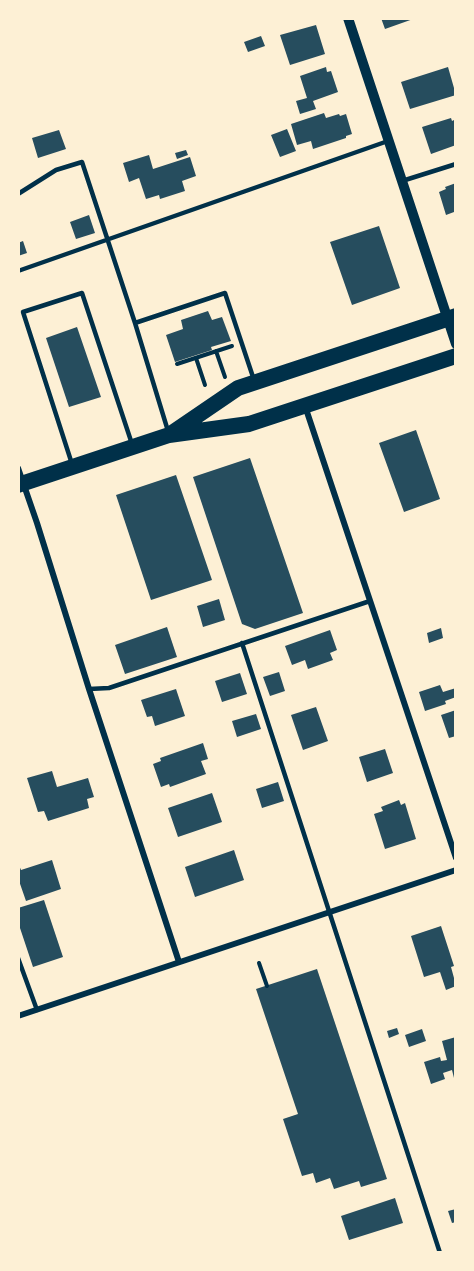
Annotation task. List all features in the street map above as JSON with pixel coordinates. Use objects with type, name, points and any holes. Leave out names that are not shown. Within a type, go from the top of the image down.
[{"type":"highway","points":[[169,435],[238,388],[452,318]]},
{"type":"highway","points":[[20,479],[73,467],[169,435],[249,424],[456,356]]},
{"type":"street","points":[[348,18],[388,141],[452,318],[456,344]]},
{"type":"street","points":[[305,406],[456,858]]},
{"type":"street","points":[[20,479],[179,962]]},
{"type":"street","points":[[18,1016],[456,870]]},
{"type":"lane","points":[[18,271],[388,141]]},
{"type":"lane","points":[[18,194],[56,170],[82,162],[169,435]]},
{"type":"lane","points":[[402,181],[456,164]]},
{"type":"lane","points":[[73,467],[23,312],[82,293],[133,447]]},
{"type":"lane","points":[[135,323],[225,293],[255,382]]},
{"type":"lane","points":[[89,689],[108,688],[370,601]]},
{"type":"lane","points":[[242,643],[440,1253]]},
{"type":"lane","points":[[18,957],[37,1010]]},
{"type":"path","points":[[177,364],[233,345]]},
{"type":"path","points":[[216,351],[225,378]]},
{"type":"path","points":[[196,358],[205,385]]},
{"type":"path","points":[[260,963],[267,986]]},
{"type":"building","points":[[381,18],[416,18],[385,29]]},
{"type":"building","points":[[316,25],[325,54],[290,65],[280,35]]},
{"type":"building","points":[[261,36],[265,46],[248,52],[244,42]]},
{"type":"building","points":[[326,67],[327,72],[331,71],[338,92],[313,101],[316,109],[300,114],[296,101],[307,98],[300,76]]},
{"type":"building","points":[[448,67],[456,95],[410,109],[401,82]]},
{"type":"building","points":[[324,113],[326,118],[346,114],[352,134],[313,149],[311,141],[297,145],[291,124]]},
{"type":"building","points":[[451,118],[452,121],[456,119],[456,145],[431,154],[422,127]]},
{"type":"building","points":[[287,129],[296,151],[280,157],[271,135]]},
{"type":"building","points":[[59,130],[66,149],[38,158],[32,138]]},
{"type":"building","points":[[186,150],[188,155],[177,159],[175,153]]},
{"type":"building","points":[[149,155],[153,169],[190,157],[196,176],[182,181],[185,191],[160,199],[159,195],[146,199],[139,178],[129,182],[123,163]]},
{"type":"building","points":[[456,183],[456,218],[454,212],[446,215],[439,192]]},
{"type":"building","points":[[89,215],[95,233],[76,239],[70,222]]},
{"type":"building","points":[[379,226],[400,288],[352,305],[330,242]]},
{"type":"building","points":[[23,241],[27,253],[18,256],[18,243]]},
{"type":"building","points":[[208,311],[212,320],[222,317],[231,341],[175,362],[166,335],[183,329],[181,320]]},
{"type":"building","points":[[77,327],[101,397],[69,407],[46,338]]},
{"type":"building","points":[[416,430],[440,499],[404,512],[379,443]]},
{"type":"building","points":[[250,458],[303,613],[255,629],[242,624],[193,477]]},
{"type":"building","points":[[176,475],[212,580],[151,600],[116,495]]},
{"type":"building","points":[[219,599],[225,620],[203,627],[197,606]]},
{"type":"building","points":[[167,627],[177,657],[125,674],[115,645]]},
{"type":"building","points":[[441,628],[443,638],[429,643],[427,633]]},
{"type":"building","points":[[330,630],[337,650],[330,653],[333,660],[308,669],[305,660],[292,665],[285,646]]},
{"type":"building","points":[[279,672],[285,691],[270,696],[263,677]]},
{"type":"building","points":[[240,673],[247,694],[222,702],[215,681]]},
{"type":"building","points":[[440,685],[443,692],[456,688],[456,697],[445,701],[446,704],[425,711],[419,692]]},
{"type":"building","points":[[176,689],[185,716],[155,726],[152,716],[147,717],[141,700]]},
{"type":"building","points":[[316,707],[328,741],[303,750],[291,715]]},
{"type":"building","points":[[456,710],[456,736],[449,738],[441,715]]},
{"type":"building","points":[[256,714],[261,729],[237,737],[232,721]]},
{"type":"building","points":[[203,743],[208,759],[201,761],[206,774],[170,787],[169,784],[161,787],[153,764],[161,761],[160,758]]},
{"type":"building","points":[[385,749],[393,773],[367,782],[359,757]]},
{"type":"building","points":[[52,771],[57,787],[88,778],[94,797],[87,799],[89,808],[48,821],[44,811],[38,812],[27,778]]},
{"type":"building","points":[[278,782],[284,801],[262,808],[256,789]]},
{"type":"building","points":[[212,793],[222,822],[178,837],[168,808]]},
{"type":"building","points":[[399,800],[401,805],[405,803],[416,839],[385,849],[374,814],[383,811],[381,807]]},
{"type":"building","points":[[234,850],[244,880],[195,897],[185,867]]},
{"type":"building","points":[[52,860],[61,889],[26,901],[18,878],[18,863],[21,870]]},
{"type":"building","points":[[44,900],[63,957],[33,967],[18,922],[18,908]]},
{"type":"building","points":[[441,926],[454,966],[451,967],[454,978],[456,978],[456,986],[446,990],[440,972],[424,977],[411,936]]},
{"type":"building","points":[[317,969],[387,1179],[361,1187],[359,1181],[334,1189],[330,1178],[316,1183],[313,1173],[302,1176],[283,1119],[298,1114],[256,989]]},
{"type":"building","points":[[397,1028],[399,1034],[389,1038],[387,1031]]},
{"type":"building","points":[[422,1029],[426,1041],[409,1047],[405,1035]]},
{"type":"building","points":[[456,1037],[456,1077],[454,1078],[452,1070],[443,1073],[445,1079],[431,1084],[424,1062],[440,1057],[441,1061],[447,1060],[442,1041]]},
{"type":"building","points":[[395,1198],[403,1223],[349,1240],[341,1216]]},
{"type":"building","points":[[456,1209],[456,1222],[452,1223],[448,1211]]}]
